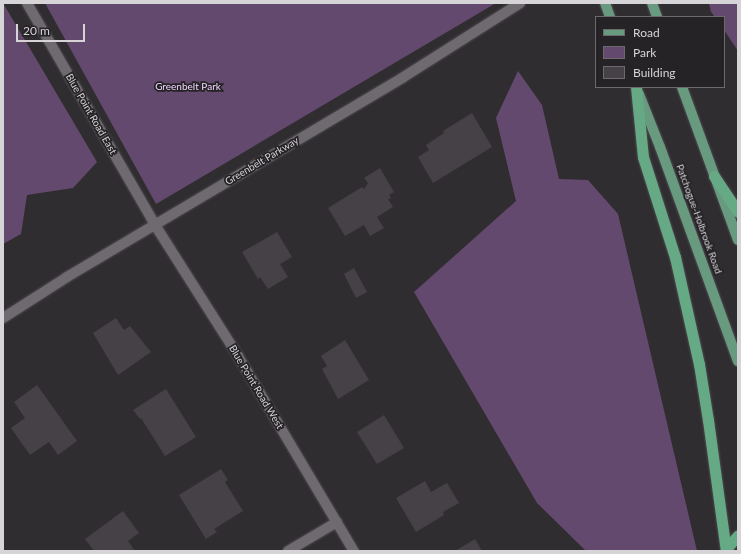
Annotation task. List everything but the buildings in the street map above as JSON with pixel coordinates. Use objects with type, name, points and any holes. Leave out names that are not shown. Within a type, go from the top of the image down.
[{"type":"highway","points":[[636,88],[643,157],[675,257],[699,364],[726,550]]},
{"type":"highway","points":[[714,176],[738,212]]},
{"type":"highway","points":[[726,550],[738,535]]},
{"type":"main road","points":[[605,3],[610,16]]},
{"type":"main road","points":[[652,3],[657,16]]},
{"type":"main road","name":"Patchogue-Holbrook Road","points":[[636,88],[660,147],[738,361]]},
{"type":"main road","points":[[682,88],[738,240]]},
{"type":"street","name":"Blue Point Road East","points":[[27,3],[155,225]]},
{"type":"street","name":"Greenbelt Parkway","points":[[3,318],[67,277],[402,78],[520,3]]},
{"type":"street","name":"Blue Point Road West","points":[[155,225],[238,356],[354,551]]},
{"type":"street","points":[[288,551],[337,522]]},
{"type":"green space","points":[[3,3],[97,162],[73,188],[27,195],[21,234],[3,244]]},
{"type":"green space","name":"Greenbelt Park","points":[[45,3],[496,3],[156,204]]},
{"type":"green space","points":[[709,3],[738,3],[738,51],[725,32],[725,16],[714,16],[711,12]]},
{"type":"green space","points":[[518,71],[542,105],[559,179],[588,180],[618,214],[697,551],[586,551],[537,503],[414,292],[516,201],[496,118]]}]
